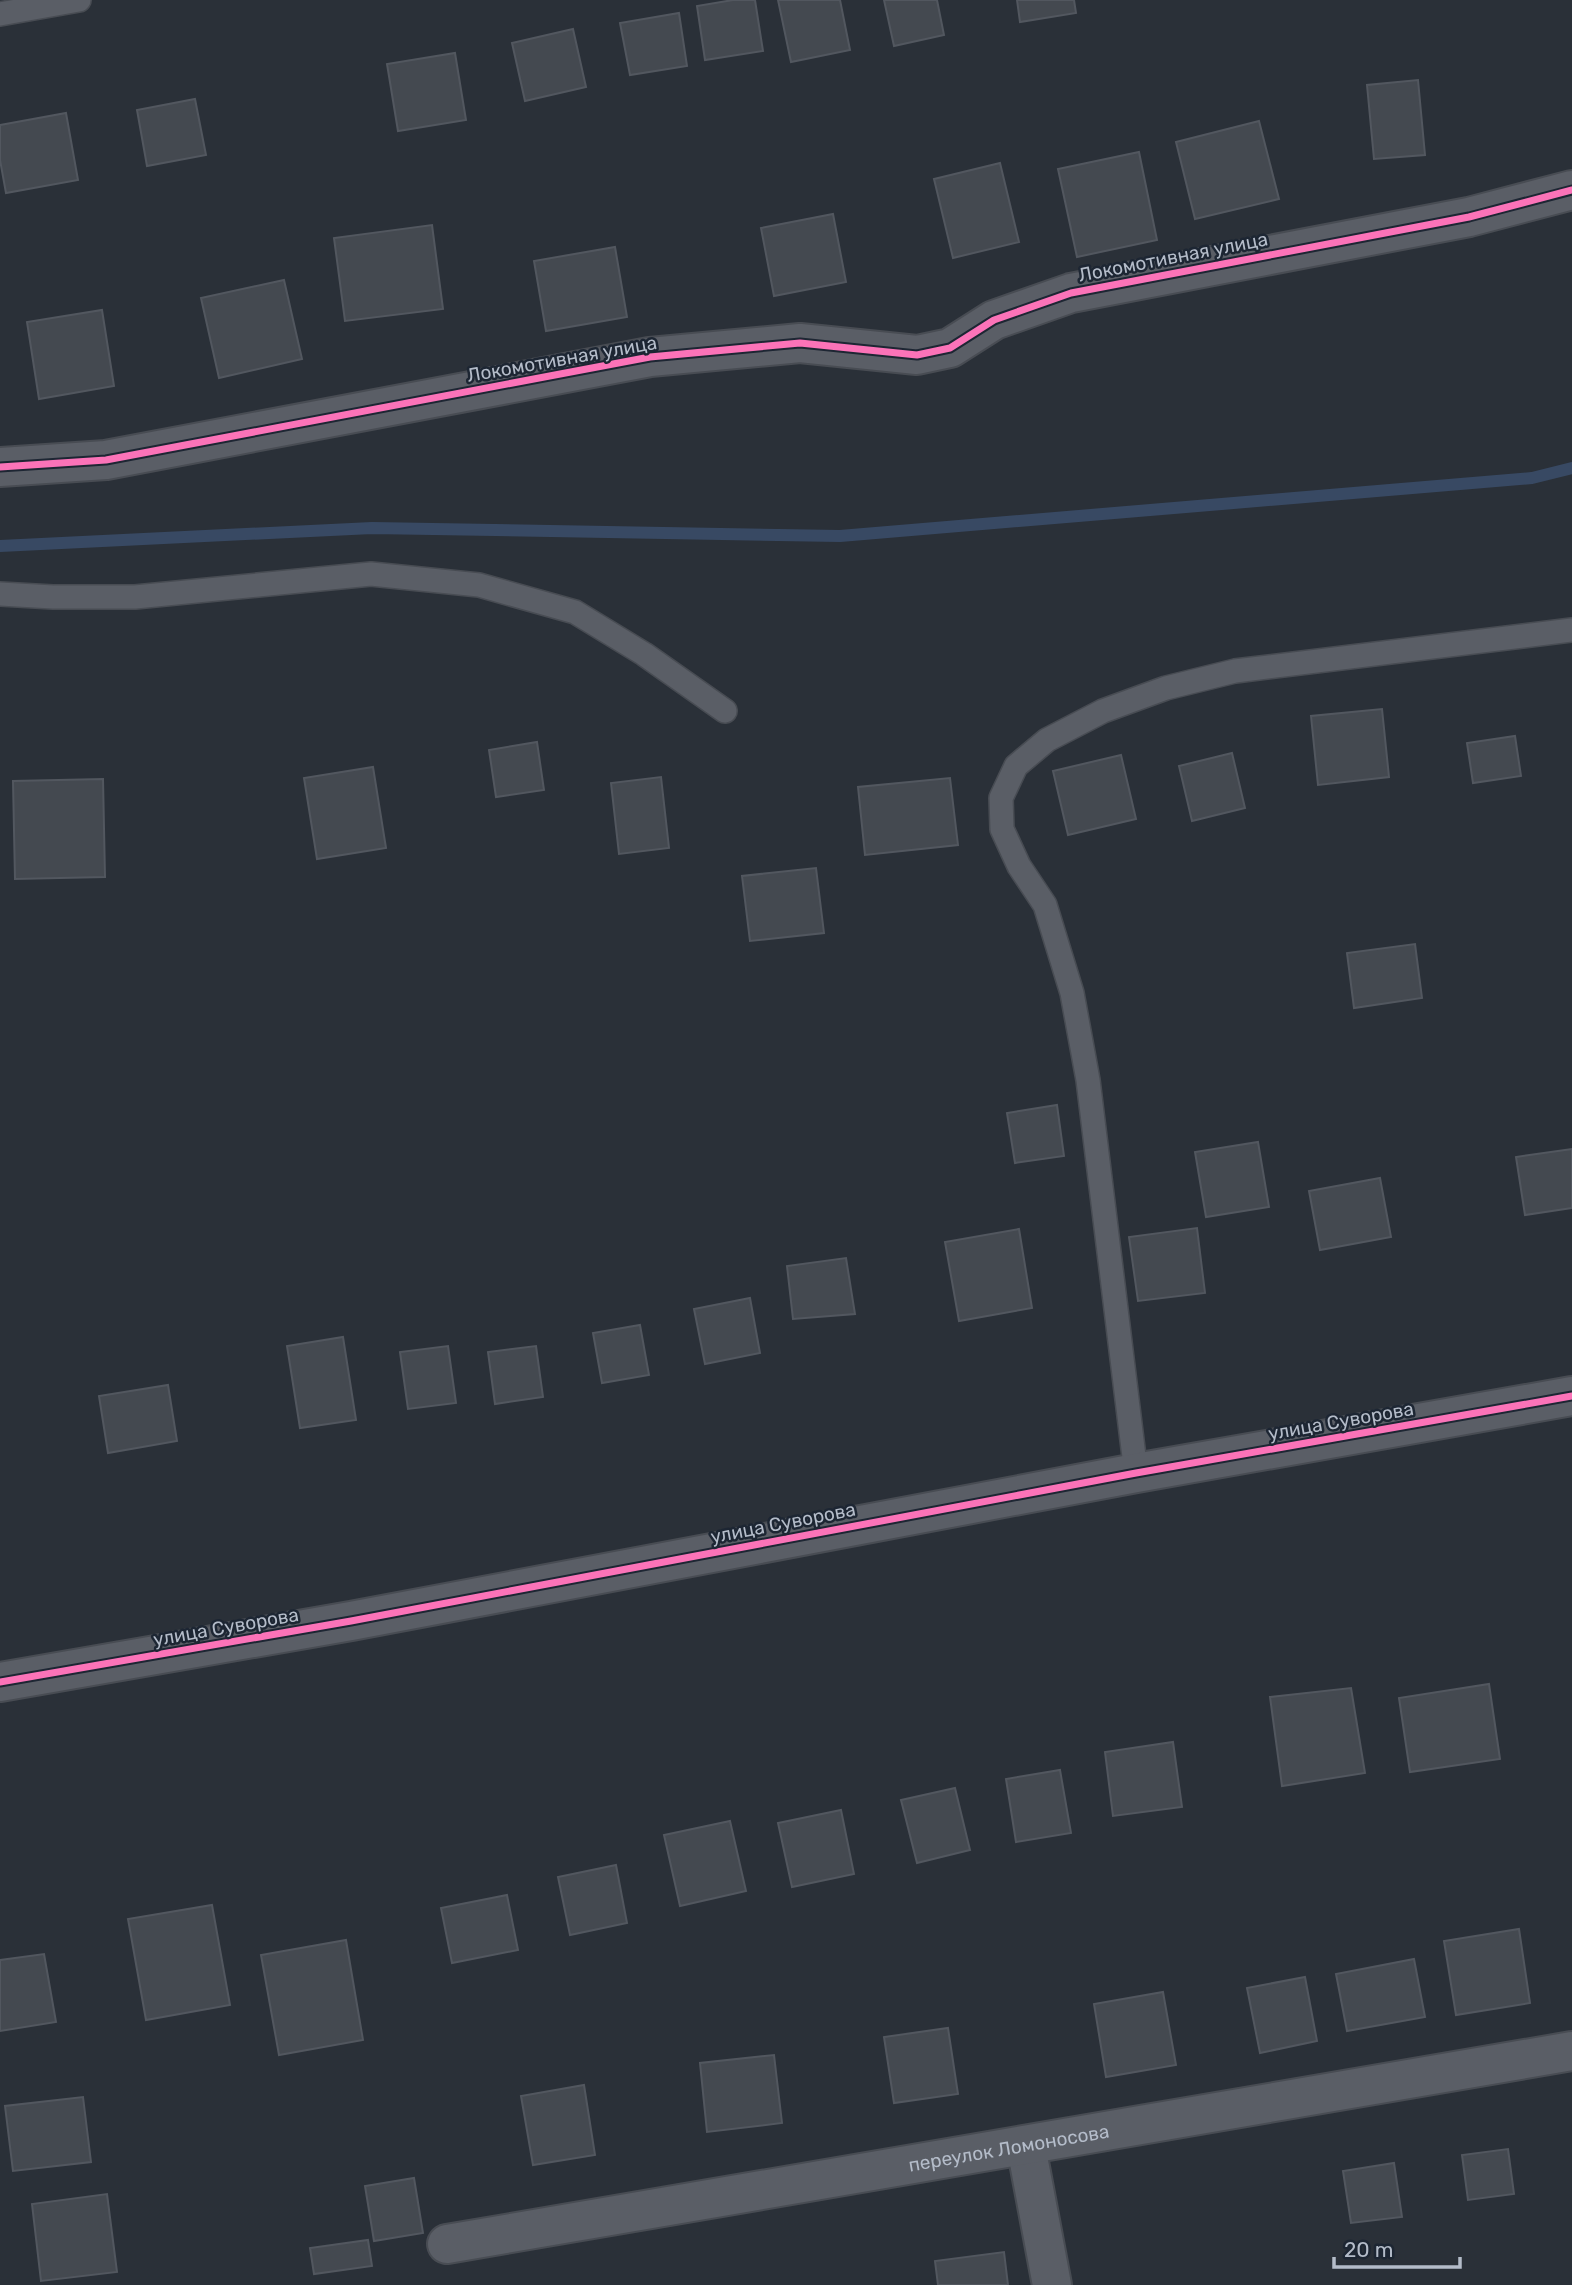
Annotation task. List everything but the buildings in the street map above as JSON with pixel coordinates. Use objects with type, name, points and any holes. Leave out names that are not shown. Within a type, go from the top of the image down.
[{"type":"street","name":"Локомотивная улица","points":[[0,467],[106,460],[650,357],[800,343],[917,355],[950,348],[994,320],[1071,293],[1469,217],[1572,190]]},
{"type":"street","name":"улица Суворова","points":[[0,1682],[365,1618],[1136,1473],[1572,1396]]},
{"type":"street","name":"переулок Ломоносова","points":[[447,2244],[1572,2052]]},
{"type":"street","points":[[1026,2146],[1052,2285]]},
{"type":"lane","points":[[0,14],[79,0]]},
{"type":"lane","points":[[0,594],[135,597],[371,574],[479,585],[575,612],[644,654],[725,711]]},
{"type":"lane","points":[[1136,1473],[1088,1080],[1072,993],[1045,905],[1019,866],[1002,829],[1001,798],[1016,766],[1047,740],[1103,711],[1177,685],[1235,671],[1572,630]]},
{"type":"waterway","points":[[0,546],[372,528],[840,536],[1532,478],[1572,468]]},
{"type":"cycle path","points":[[0,467],[106,460],[650,357],[800,343],[917,355],[950,348],[994,320],[1071,293],[1469,217],[1572,190]]},
{"type":"cycle path","points":[[0,1682],[351,1621],[1136,1473],[1572,1396]]}]
